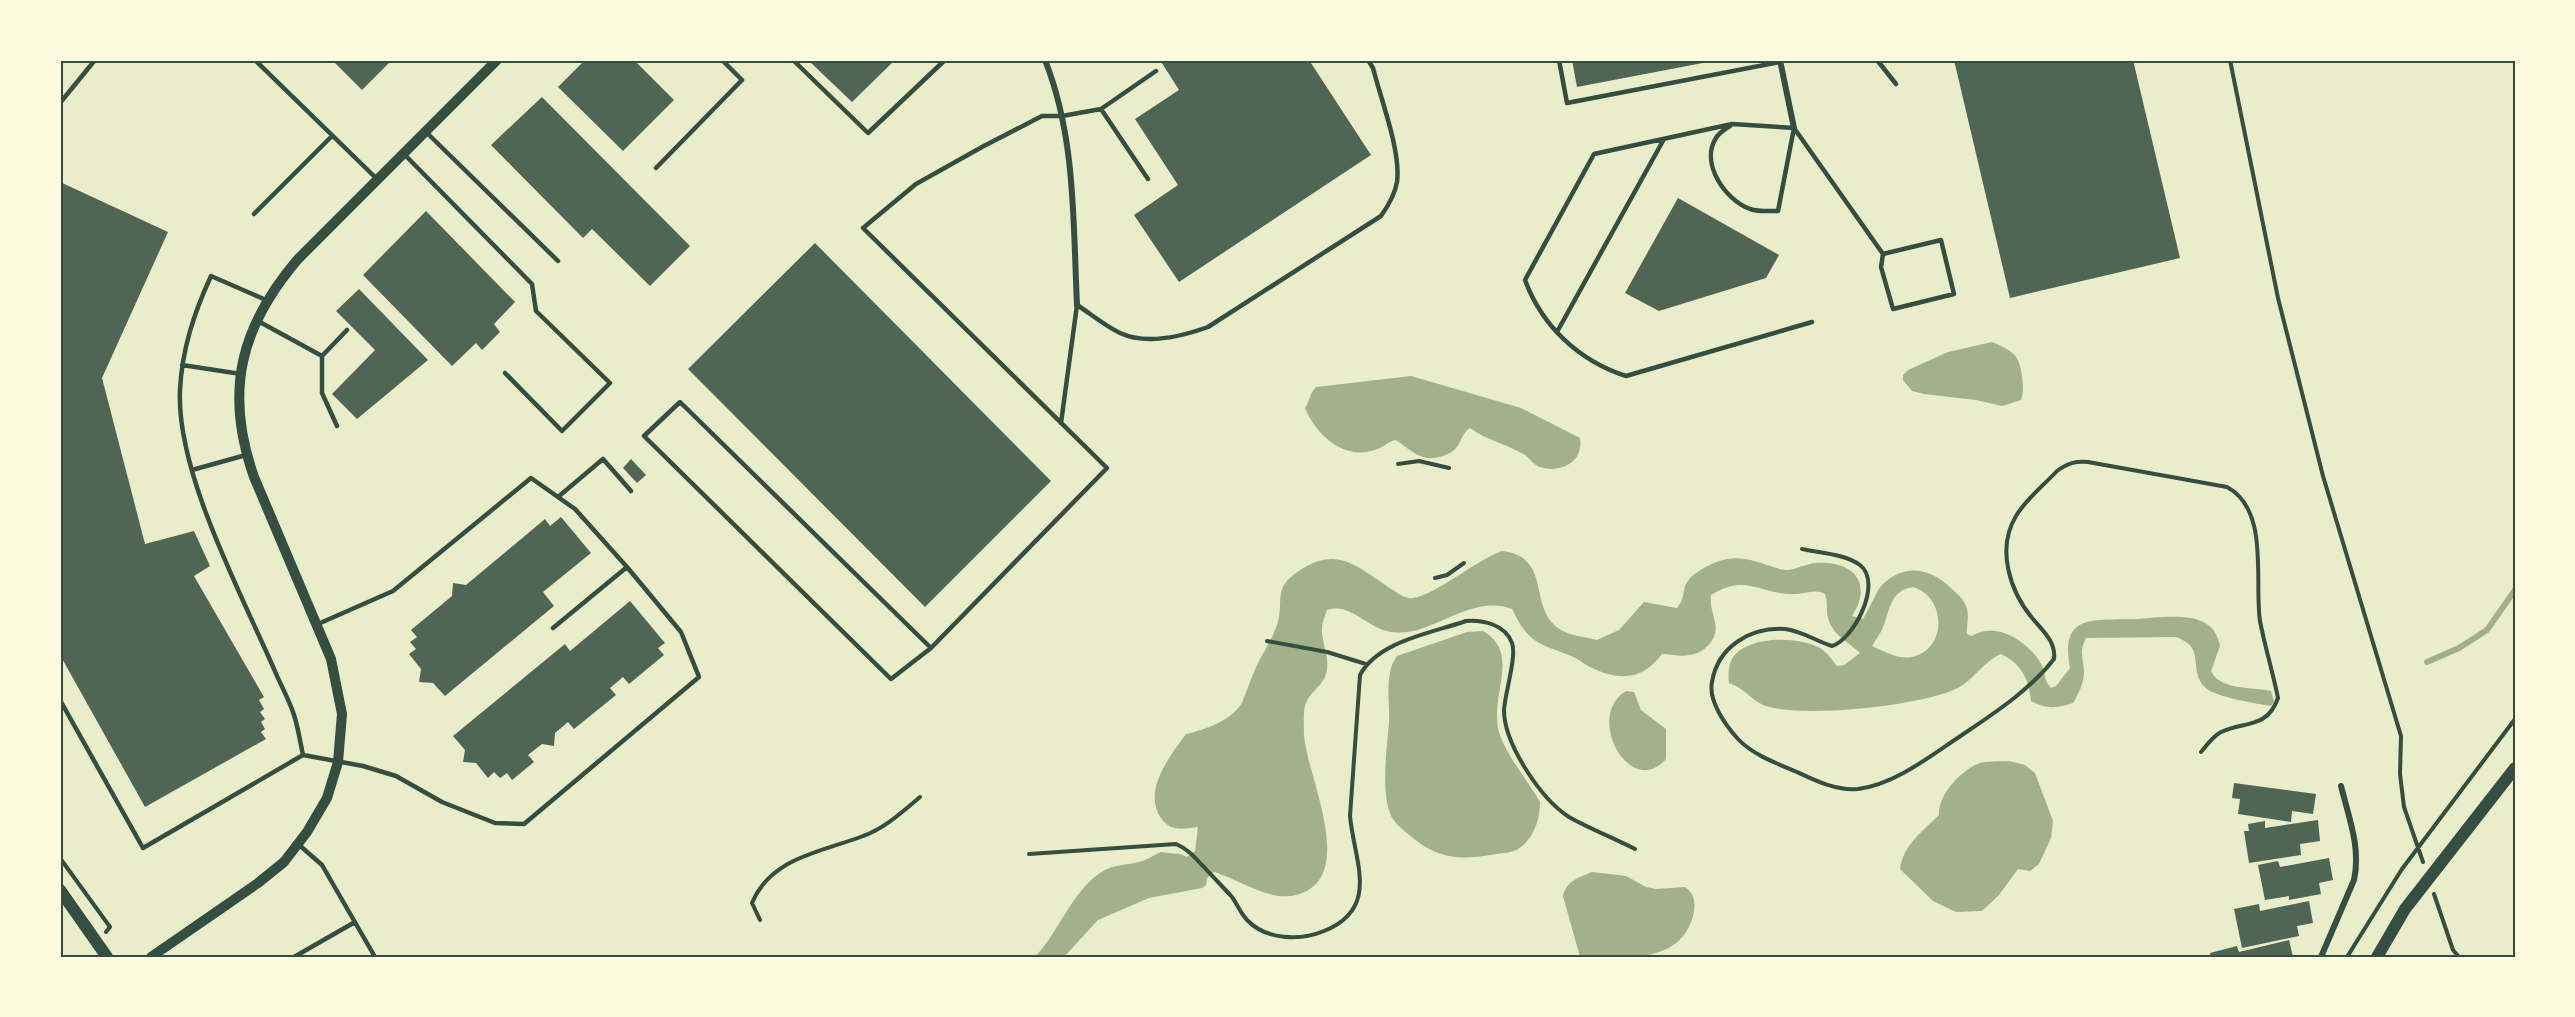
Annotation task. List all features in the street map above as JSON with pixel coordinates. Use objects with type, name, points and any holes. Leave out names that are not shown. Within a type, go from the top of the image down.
[{"type":"main road","points":[[2378,957],[2405,909],[2515,768]]},
{"type":"main road","points":[[60,890],[107,957]]},
{"type":"street","points":[[151,957],[284,862],[327,798],[338,762],[342,729],[340,697],[331,658],[246,455],[240,426],[241,374],[246,349],[256,320],[276,284],[298,259],[497,60]]},
{"type":"street","points":[[1045,60],[1056,88],[1068,143],[1077,305]]},
{"type":"street","points":[[1780,61],[1794,128]]},
{"type":"street","points":[[2321,957],[2357,868],[2358,855],[2341,786]]},
{"type":"lane","points":[[60,103],[95,60]]},
{"type":"lane","points":[[255,60],[377,179]]},
{"type":"lane","points":[[656,168],[742,80],[722,60]]},
{"type":"lane","points":[[793,60],[868,133],[945,60]]},
{"type":"lane","points":[[1061,423],[1077,305],[1122,334],[1143,338],[1189,334],[1208,327],[1381,216],[1391,201],[1396,184],[1398,163],[1373,68],[1368,60]]},
{"type":"lane","points":[[1559,60],[1567,103],[1780,61]]},
{"type":"lane","points":[[1877,60],[1896,84]]},
{"type":"lane","points":[[931,648],[680,402],[644,436],[891,680],[931,648],[1107,468],[863,228],[916,184],[963,158],[1042,116],[1062,116],[1101,109],[1156,71]]},
{"type":"lane","points":[[1101,109],[1148,179]]},
{"type":"lane","points":[[1794,128],[1732,124],[1594,154],[1525,280],[1532,298],[1557,332],[1581,355],[1603,369],[1626,376],[1812,322]]},
{"type":"lane","points":[[1732,124],[1716,136],[1711,149],[1712,165],[1717,179],[1726,192],[1738,201],[1749,208],[1764,211],[1778,211],[1794,128]]},
{"type":"lane","points":[[1794,128],[1883,254],[1881,267],[1893,309],[1954,294],[1941,240],[1883,254]]},
{"type":"lane","points":[[425,131],[558,261]]},
{"type":"lane","points":[[254,214],[332,136]]},
{"type":"lane","points":[[1557,332],[1664,139]]},
{"type":"lane","points":[[403,153],[532,284],[536,311],[610,384],[562,431],[505,373]]},
{"type":"lane","points":[[266,300],[211,276],[194,313],[182,365],[181,419],[192,470],[208,519],[294,715],[303,755]]},
{"type":"lane","points":[[256,320],[322,356]]},
{"type":"lane","points":[[337,426],[322,393],[322,356],[347,330]]},
{"type":"lane","points":[[182,365],[241,374]]},
{"type":"lane","points":[[192,470],[246,455]]},
{"type":"lane","points":[[558,497],[603,459],[631,491]]},
{"type":"lane","points":[[60,700],[143,848],[303,755],[396,776],[442,802],[495,823],[524,824],[699,677],[681,632],[627,567],[575,509],[531,478],[393,591],[316,625]]},
{"type":"lane","points":[[553,628],[627,567]]},
{"type":"lane","points":[[297,844],[322,865],[375,957]]},
{"type":"lane","points":[[294,957],[355,922]]},
{"type":"path","points":[[2230,60],[2278,298],[2317,454],[2401,736],[2400,774],[2404,807]]},
{"type":"path","points":[[1398,464],[1419,461],[1449,468]]},
{"type":"path","points":[[1802,549],[1848,559],[1859,564],[1866,571],[1871,582],[1869,594],[1860,615],[1842,641],[1832,646],[1788,629],[1755,632],[1743,637],[1725,652],[1711,683],[1714,700],[1738,739],[1775,763],[1825,785],[1857,789],[1897,775],[1921,762],[2001,708],[2028,686],[2054,659],[2052,643],[2018,599],[2011,584],[2007,548],[2015,517],[2057,471],[2077,461],[2088,462],[2227,487],[2238,493],[2248,508],[2255,531],[2259,563],[2260,620],[2278,698],[2274,708],[2255,724],[2221,732],[2201,752]]},
{"type":"path","points":[[1435,578],[1447,575],[1464,563]]},
{"type":"path","points":[[1029,854],[1176,844],[1190,852],[1231,896],[1247,920],[1261,931],[1276,936],[1316,934],[1334,927],[1349,915],[1359,898],[1362,880],[1352,839],[1350,816],[1360,675],[1366,664],[1386,649],[1466,621],[1492,623],[1505,631],[1513,644],[1513,660],[1506,687],[1504,713],[1507,729],[1518,756],[1542,791],[1557,808],[1570,817],[1635,849]]},
{"type":"path","points":[[1267,641],[1327,651],[1366,664]]},
{"type":"path","points":[[2347,957],[2402,869],[2515,719]]},
{"type":"path","points":[[760,920],[752,903],[758,890],[772,876],[812,852],[864,836],[891,822],[920,797]]},
{"type":"path","points":[[2454,950],[2458,957]]},
{"type":"shaded area","points":[[1992,342],[2009,351],[2019,362],[2023,385],[2021,400],[2002,406],[1976,400],[1924,394],[1912,391],[1903,380],[1903,375],[1908,370],[1948,352]]},
{"type":"shaded area","points":[[1411,376],[1521,408],[1580,438],[1579,453],[1570,464],[1548,469],[1540,467],[1518,451],[1470,428],[1454,450],[1439,457],[1421,456],[1396,440],[1368,452],[1356,452],[1345,450],[1325,437],[1310,419],[1305,408],[1316,387]]},
{"type":"shaded area","points":[[1502,551],[1518,555],[1528,563],[1534,573],[1544,610],[1551,621],[1565,632],[1597,640],[1619,630],[1644,602],[1677,608],[1689,579],[1704,568],[1729,559],[1744,559],[1786,570],[1815,563],[1828,563],[1849,569],[1860,583],[1861,593],[1852,616],[1863,619],[1882,585],[1901,573],[1919,571],[1935,576],[1964,601],[1968,613],[1967,634],[1972,636],[1981,632],[2001,632],[2019,641],[2040,662],[2051,688],[2056,686],[2070,668],[2068,650],[2070,637],[2076,628],[2084,623],[2108,619],[2190,618],[2208,625],[2217,636],[2220,646],[2211,671],[2215,677],[2228,685],[2271,691],[2274,702],[2271,706],[2247,702],[2219,695],[2207,689],[2198,675],[2191,647],[2176,637],[2086,638],[2082,651],[2084,675],[2079,692],[2073,703],[2057,707],[2042,706],[2031,701],[2023,673],[2001,654],[1989,661],[1958,688],[1918,700],[1890,705],[1831,711],[1781,709],[1763,705],[1729,683],[1732,659],[1739,651],[1760,642],[1787,640],[1811,644],[1825,652],[1837,666],[1844,665],[1860,653],[1833,629],[1828,618],[1825,594],[1821,592],[1781,593],[1743,585],[1723,589],[1711,595],[1716,629],[1713,639],[1706,648],[1687,656],[1662,654],[1647,669],[1630,676],[1602,672],[1574,657],[1542,645],[1529,636],[1512,609],[1496,606],[1480,607],[1464,611],[1418,630],[1402,633],[1387,631],[1350,612],[1335,608],[1327,610],[1322,628],[1327,671],[1323,681],[1308,699],[1304,713],[1307,752],[1325,824],[1327,848],[1325,869],[1315,885],[1296,895],[1275,895],[1214,872],[1207,878],[1206,885],[1202,888],[1149,898],[1098,920],[1064,957],[1035,957],[1081,891],[1100,873],[1145,860],[1161,852],[1187,857],[1195,851],[1198,827],[1173,828],[1161,818],[1156,808],[1156,785],[1166,763],[1186,734],[1218,723],[1239,707],[1276,629],[1282,590],[1292,576],[1321,560],[1344,561],[1367,572],[1400,595],[1413,598],[1433,591]],"holes":[[[1913,587],[1932,601],[1937,612],[1937,634],[1932,645],[1923,652],[1907,658],[1872,646],[1883,628],[1896,596]]]},
{"type":"shaded area","points":[[1483,631],[1495,641],[1501,652],[1497,723],[1501,738],[1540,802],[1539,815],[1532,834],[1524,845],[1516,850],[1471,857],[1449,856],[1429,849],[1419,842],[1398,825],[1390,813],[1385,781],[1390,671],[1397,656],[1467,632]]},
{"type":"shaded area","points":[[1626,691],[1634,692],[1641,710],[1666,729],[1666,759],[1652,769],[1639,769],[1626,762],[1617,750],[1611,734],[1609,718],[1614,703]]},
{"type":"shaded area","points":[[2009,761],[2025,765],[2035,773],[2053,821],[2051,838],[2039,864],[2030,871],[2018,869],[1999,895],[1982,911],[1956,912],[1933,901],[1900,869],[1902,860],[1909,846],[1939,815],[1945,793],[1962,774],[1979,763]]},
{"type":"shaded area","points":[[1592,872],[1626,876],[1646,887],[1656,889],[1685,887],[1693,896],[1694,903],[1693,916],[1686,932],[1675,944],[1647,955],[1613,958],[1580,957],[1563,896],[1570,883]]},
{"type":"building","points":[[332,60],[392,60],[362,90]]},
{"type":"building","points":[[585,60],[634,60],[674,100],[623,151],[558,87]]},
{"type":"building","points":[[808,60],[895,60],[852,102]]},
{"type":"building","points":[[1160,60],[1309,60],[1371,155],[1179,282],[1134,215],[1178,185],[1135,119],[1179,90]]},
{"type":"building","points":[[1572,60],[1708,60],[1708,62],[1577,87]]},
{"type":"building","points":[[1954,60],[2133,60],[2180,258],[2010,298]]},
{"type":"building","points":[[542,97],[690,246],[650,286],[592,229],[583,238],[491,145]]},
{"type":"building","points":[[60,182],[168,232],[102,378],[145,544],[194,531],[210,566],[194,576],[264,697],[259,700],[264,709],[260,712],[265,719],[261,722],[265,729],[261,732],[266,739],[145,807],[60,655]]},
{"type":"building","points":[[1678,198],[1779,255],[1766,278],[1659,311],[1625,293]]},
{"type":"building","points":[[426,211],[515,302],[494,324],[500,332],[482,350],[476,343],[452,366],[363,275]]},
{"type":"building","points":[[815,243],[1051,481],[925,607],[688,369]]},
{"type":"building","points":[[359,289],[428,360],[357,419],[332,394],[375,350],[336,311]]},
{"type":"building","points":[[631,459],[646,475],[637,483],[623,468]]},
{"type":"building","points":[[561,517],[591,553],[543,592],[554,606],[445,696],[433,683],[419,682],[421,669],[409,654],[416,649],[410,642],[417,637],[411,630],[452,596],[453,583],[466,585],[545,519],[550,526]]},
{"type":"building","points":[[630,601],[665,643],[658,648],[664,655],[629,684],[623,677],[610,688],[616,695],[574,729],[568,722],[555,733],[554,746],[542,744],[528,755],[534,762],[512,780],[507,773],[500,778],[494,772],[488,778],[476,763],[463,762],[465,750],[453,736],[565,644],[570,651]]},
{"type":"building","points":[[2234,783],[2316,794],[2313,814],[2292,811],[2291,822],[2238,814],[2240,799],[2232,798]]},
{"type":"building","points":[[2318,820],[2320,841],[2300,844],[2301,855],[2249,863],[2244,831],[2249,831],[2248,824],[2265,821],[2265,828]]},
{"type":"building","points":[[2329,858],[2333,880],[2319,883],[2321,894],[2289,900],[2289,896],[2265,900],[2258,865],[2278,861],[2280,867]]},
{"type":"building","points":[[2309,901],[2313,923],[2297,926],[2299,936],[2242,948],[2234,909],[2259,904],[2260,911]]},
{"type":"building","points":[[2289,940],[2293,957],[2211,957],[2210,953],[2237,946],[2239,952]]},
{"type":"waterway","points":[[2427,662],[2459,648],[2487,630],[2515,590]]}]
